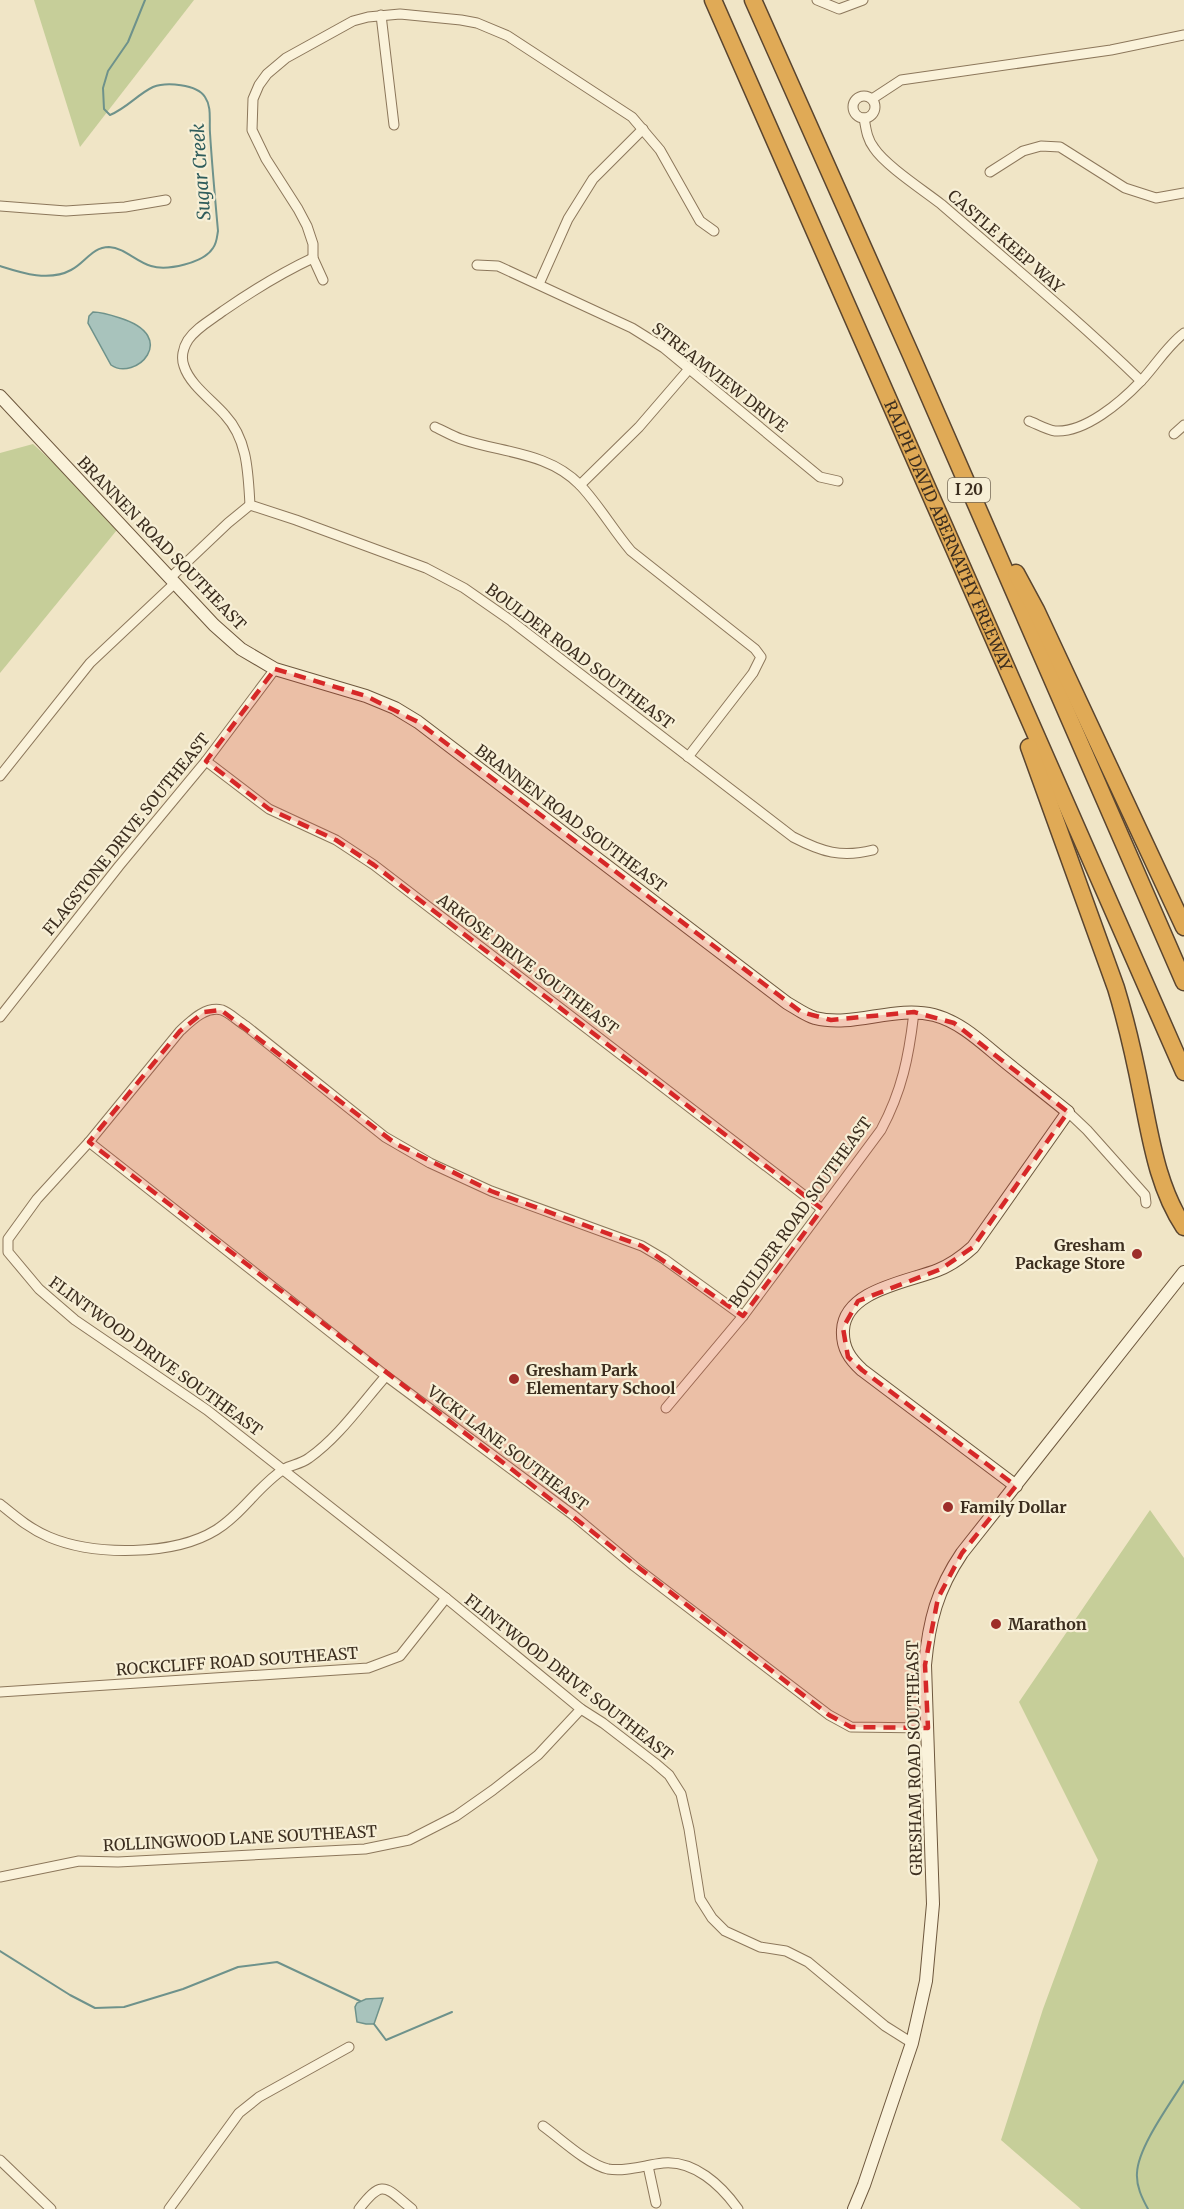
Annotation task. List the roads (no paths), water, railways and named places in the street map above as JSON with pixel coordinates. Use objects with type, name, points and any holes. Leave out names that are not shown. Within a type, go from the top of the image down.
[{"type":"highway","name":"RALPH DAVID ABERNATHY FREEWAY","points":[[713,0],[1184,1072]]},
{"type":"highway","name":"I 20","points":[[753,0],[1184,982]]},
{"type":"highway","points":[[963,476],[1036,610],[1184,927]]},
{"type":"highway","points":[[968,583],[1116,988],[1127,1025],[1159,1170],[1172,1205],[1184,1227]]},
{"type":"street","points":[[817,0],[839,9],[863,0]]},
{"type":"street","points":[[381,15],[394,125]]},
{"type":"street","points":[[323,280],[314,258],[313,244],[307,226],[252,130],[253,99],[267,74],[286,58],[353,21],[381,15],[411,15],[461,20],[492,28],[585,85],[632,117],[643,129],[660,150],[699,221],[714,231]]},
{"type":"street","name":"CASTLE KEEP WAY","points":[[1141,381],[1102,343],[924,190],[881,157],[873,148],[868,137],[864,118],[856,115],[853,104],[861,96],[872,99],[901,80],[1111,50],[1184,35]]},
{"type":"street","points":[[864,118],[870,117],[875,111],[875,103],[872,99]]},
{"type":"street","points":[[539,284],[568,219],[592,179],[643,129]]},
{"type":"street","points":[[990,172],[1023,151],[1041,146],[1060,147],[1125,188],[1156,198],[1184,193]]},
{"type":"street","points":[[0,206],[66,211],[125,207],[166,200]]},
{"type":"street","points":[[0,776],[90,663],[228,523],[250,505],[246,454],[241,440],[228,417],[184,367],[182,356],[188,340],[199,328],[258,287],[314,258]]},
{"type":"street","name":"STREAMVIEW DRIVE","points":[[477,265],[498,266],[632,328],[664,348],[820,477],[838,481]]},
{"type":"street","points":[[1029,421],[1054,431],[1076,429],[1096,419],[1141,381],[1175,340],[1184,333]]},
{"type":"street","points":[[580,485],[639,428],[689,369]]},
{"type":"street","name":"BRANNEN ROAD SOUTHEAST","points":[[0,396],[6,405],[228,638],[254,658],[275,669],[366,696],[395,708],[418,722],[801,1012],[831,1020],[914,1012],[934,1015],[964,1029],[1068,1112],[1087,1130],[1145,1195],[1146,1203]]},
{"type":"street","points":[[1174,434],[1184,425]]},
{"type":"street","points":[[435,427],[460,439],[540,458],[562,471],[580,485],[617,535],[632,551],[765,656],[688,757]]},
{"type":"street","name":"BOULDER ROAD SOUTHEAST","points":[[250,505],[426,568],[464,588],[510,620],[793,837],[827,851],[852,855],[873,850]]},
{"type":"street","name":"FLAGSTONE DRIVE SOUTHEAST","points":[[0,1017],[119,866],[206,761],[275,669]]},
{"type":"street","name":"ARKOSE DRIVE SOUTHEAST","points":[[206,761],[269,809],[336,840],[374,865],[822,1209]]},
{"type":"street","name":"FLINTWOOD DRIVE SOUTHEAST","points":[[743,1316],[664,1259],[642,1246],[491,1191],[429,1163],[396,1144],[246,1026],[221,1010],[204,1012],[193,1018],[180,1031],[89,1142],[37,1199],[8,1239],[8,1252],[39,1289],[75,1320],[207,1410],[284,1469],[581,1709],[638,1748],[669,1775],[681,1794],[700,1899],[712,1918],[725,1931],[760,1947],[786,1951],[808,1962],[885,2026],[912,2043]]},
{"type":"street","name":"BOULDER ROAD SOUTHEAST","points":[[666,1408],[743,1316],[868,1148],[889,1115],[907,1064],[914,1012]]},
{"type":"street","points":[[1016,1486],[862,1370],[848,1357],[843,1341],[843,1328],[846,1316],[858,1301],[875,1292],[941,1269],[974,1247],[1068,1112]]},
{"type":"street","name":"VICKI LANE SOUTHEAST","points":[[89,1142],[386,1376],[573,1515],[634,1566],[829,1715],[850,1727],[928,1728]]},
{"type":"street","name":"GRESHAM ROAD SOUTHEAST","points":[[854,2209],[912,2043],[926,1981],[933,1904],[926,1659],[928,1632],[938,1598],[955,1563],[1184,1272]]},
{"type":"street","points":[[0,1504],[33,1529],[69,1544],[101,1549],[167,1548],[192,1542],[216,1531],[284,1469],[306,1460],[323,1448],[386,1376]]},
{"type":"street","name":"ROCKCLIFF ROAD SOUTHEAST","points":[[0,1692],[368,1668],[400,1656],[446,1599]]},
{"type":"street","name":"ROLLINGWOOD LANE SOUTHEAST","points":[[0,1877],[79,1861],[118,1862],[365,1849],[408,1840],[456,1816],[493,1790],[538,1755],[581,1709]]},
{"type":"street","points":[[169,2209],[239,2113],[260,2097],[349,2047]]},
{"type":"street","points":[[543,2126],[588,2160],[607,2169],[624,2170],[664,2163],[685,2165],[706,2176],[738,2209]]},
{"type":"street","points":[[0,2160],[51,2209]]},
{"type":"street","points":[[648,2166],[656,2203]]},
{"type":"street","points":[[359,2209],[372,2191],[382,2188],[412,2209]]},
{"type":"water","points":[[93,312],[120,318],[138,326],[148,336],[150,346],[147,355],[140,363],[131,368],[121,369],[111,365],[88,323],[89,316]]},
{"type":"water","points":[[383,1998],[374,2024],[357,2022],[355,2007],[357,2003],[366,1999]]},
{"type":"waterway","name":"Sugar Creek","points":[[0,266],[36,275],[63,274],[76,267],[93,252],[109,247],[120,250],[151,266],[166,267],[194,262],[202,258],[214,246],[218,231],[209,110],[205,97],[195,89],[181,85],[159,85],[110,115],[104,109],[103,88],[108,71],[128,42],[145,0]]},
{"type":"waterway","points":[[0,1951],[95,2008],[124,2007],[183,1989],[238,1967],[277,1962],[360,2001]]},
{"type":"waterway","points":[[374,2024],[386,2040],[452,2012]]},
{"type":"waterway","points":[[1148,2209],[1137,2183],[1139,2163],[1156,2126],[1184,2081]]},
{"type":"place","name":"Gresham Package Store","points":[[1137,1254]]},
{"type":"place","name":"Gresham Park Elementary School","points":[[514,1379]]},
{"type":"place","name":"Family Dollar","points":[[948,1507]]},
{"type":"place","name":"Marathon","points":[[996,1624]]}]
